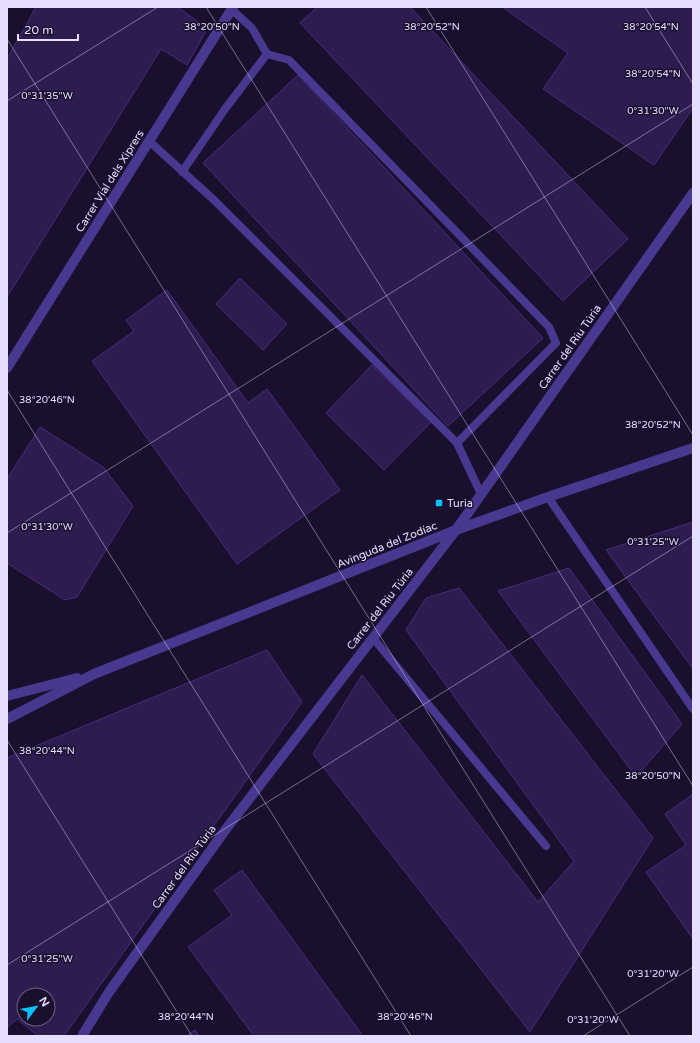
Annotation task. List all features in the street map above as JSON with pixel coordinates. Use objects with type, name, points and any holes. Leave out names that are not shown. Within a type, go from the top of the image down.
[{"type":"street","name":"Carrer Vial dels Xiprers","points":[[7,368],[232,8]]},
{"type":"street","name":"Carrer del Riu Túria","points":[[82,1036],[109,992],[226,829],[456,530],[693,193]]},
{"type":"street","name":"Avinguda del Zodíac","points":[[7,719],[94,674],[456,530],[693,448]]},
{"type":"street","name":"Avinguda del Zodíac","points":[[7,696],[94,674]]},
{"type":"lane","points":[[232,8],[252,28],[267,54],[289,60],[550,327],[556,343],[457,443]]},
{"type":"lane","points":[[182,172],[225,109],[267,54]]},
{"type":"lane","points":[[149,141],[214,200],[457,443],[481,494]]},
{"type":"lane","points":[[548,497],[693,709]]},
{"type":"lane","points":[[373,638],[546,846]]},
{"type":"building","points":[[36,7],[178,7],[207,29],[187,65],[161,49],[7,297],[7,59]]},
{"type":"building","points":[[317,7],[410,7],[628,239],[563,301],[300,23]]},
{"type":"building","points":[[502,7],[690,7],[693,9],[693,108],[654,165],[543,89],[568,53]]},
{"type":"building","points":[[298,75],[543,338],[448,426],[203,163]]},
{"type":"building","points":[[240,278],[287,324],[263,350],[216,304]]},
{"type":"building","points":[[167,290],[248,403],[267,389],[340,490],[237,564],[92,361],[134,331],[126,320]]},
{"type":"building","points":[[372,365],[431,422],[384,470],[326,413]]},
{"type":"building","points":[[40,427],[103,467],[133,506],[77,597],[65,600],[7,563],[7,479]]},
{"type":"building","points":[[693,522],[693,669],[606,550]]},
{"type":"building","points":[[569,568],[682,724],[636,777],[498,591]]},
{"type":"building","points":[[459,588],[653,838],[530,1032],[313,754],[362,675],[538,902],[574,861],[406,630],[426,598]]},
{"type":"building","points":[[267,650],[302,702],[64,1036],[38,1036],[27,1027],[56,1027],[56,987],[16,987],[16,1020],[7,1028],[7,758]]},
{"type":"building","points":[[693,794],[693,939],[646,872],[686,845],[665,814]]},
{"type":"building","points":[[242,870],[363,1036],[254,1036],[188,947],[232,915],[214,890]]},
{"type":"building","points":[[195,1030],[199,1036],[186,1036]]},
{"type":"place","name":"Turia","points":[[439,503]]}]
